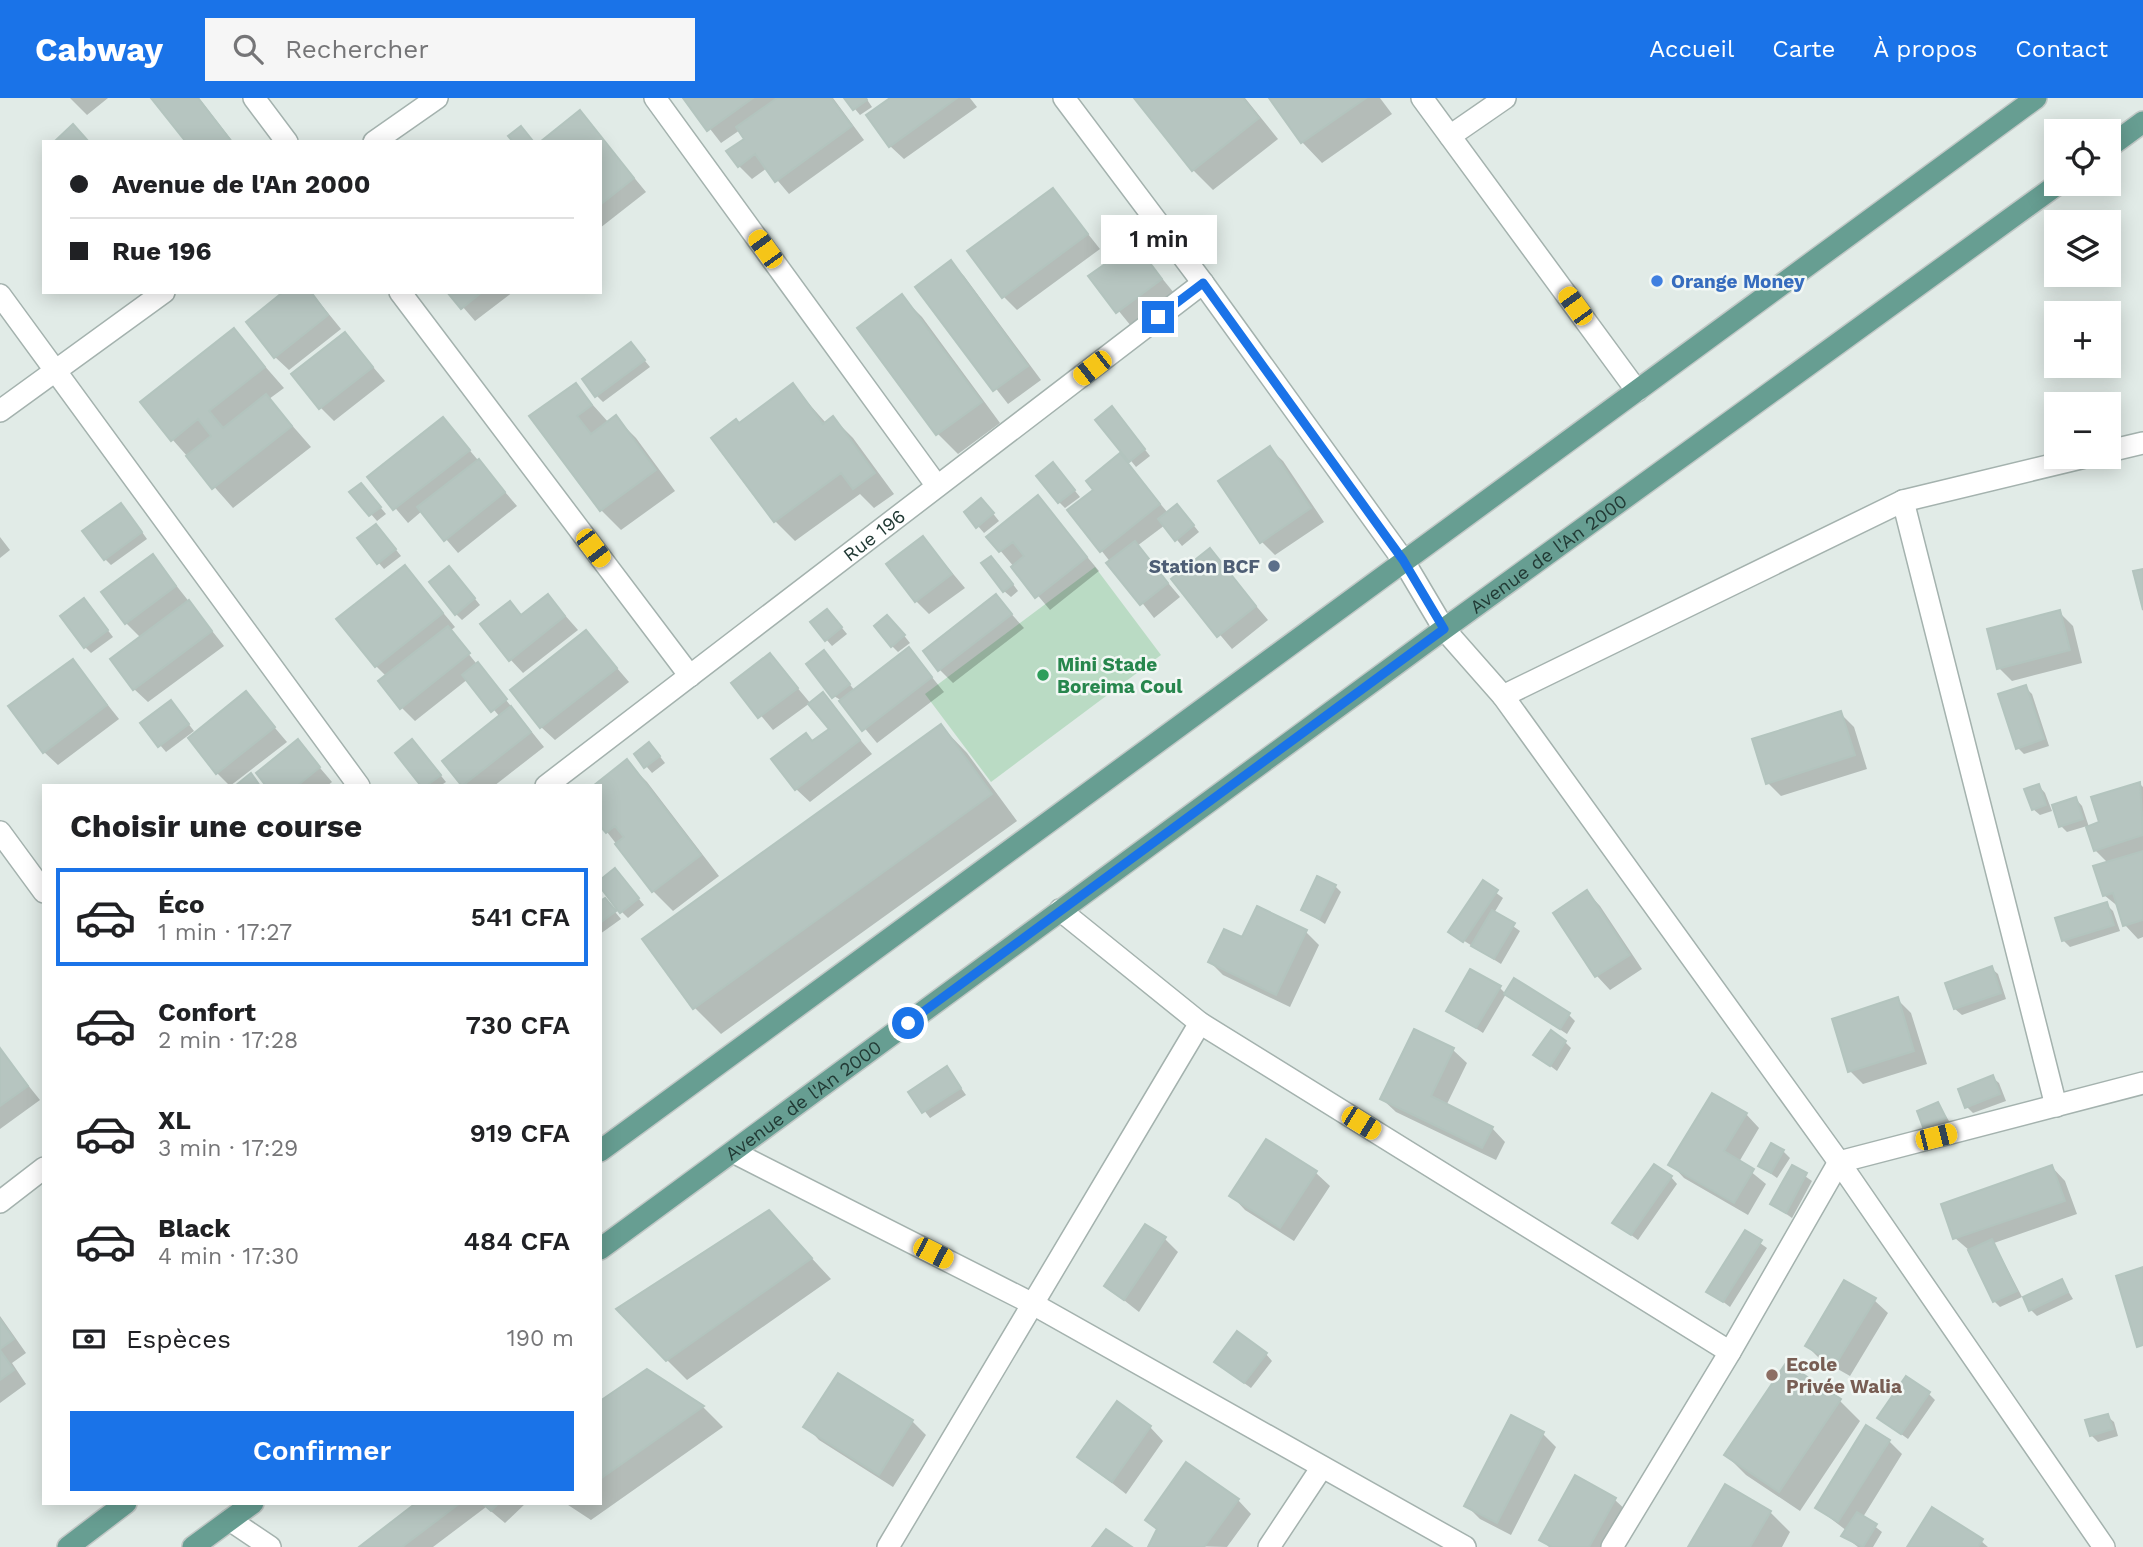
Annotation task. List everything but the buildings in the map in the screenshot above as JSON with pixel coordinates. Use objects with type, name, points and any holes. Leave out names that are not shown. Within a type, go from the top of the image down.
[{"type":"main road","points":[[602,1150],[2035,98]]},
{"type":"main road","points":[[2121,138],[2143,122]]},
{"type":"main road","name":"Avenue de l'An 2000","points":[[602,1249],[1444,629],[2044,194]]},
{"type":"main road","points":[[68,1547],[123,1505]]},
{"type":"main road","points":[[193,1547],[250,1505]]},
{"type":"street","points":[[254,98],[286,140]]},
{"type":"street","points":[[377,140],[436,98]]},
{"type":"street","points":[[655,98],[937,486]]},
{"type":"street","points":[[1064,98],[1203,283],[1403,560],[1444,629],[1503,695],[1839,1162],[2104,1547]]},
{"type":"street","points":[[1422,98],[1637,391]]},
{"type":"street","points":[[1450,136],[1505,98]]},
{"type":"street","name":"Rue 196","points":[[549,784],[1203,283]]},
{"type":"street","points":[[0,411],[160,294]]},
{"type":"street","points":[[402,294],[690,676]]},
{"type":"street","points":[[0,295],[358,784]]},
{"type":"street","points":[[2121,448],[2143,443]]},
{"type":"street","points":[[1503,695],[1903,501],[2044,467]]},
{"type":"street","points":[[1903,501],[2056,1106]]},
{"type":"street","points":[[0,832],[42,888]]},
{"type":"street","points":[[1060,910],[1200,1023],[1730,1352]]},
{"type":"street","points":[[888,1547],[1200,1023]]},
{"type":"street","points":[[1612,1547],[1730,1352],[1839,1162],[2143,1083]]},
{"type":"street","points":[[733,1152],[1033,1304],[1465,1547]]},
{"type":"street","points":[[0,1202],[42,1170]]},
{"type":"street","points":[[1269,1547],[1322,1467]]},
{"type":"street","points":[[230,1520],[270,1547]]},
{"type":"green space","name":"Mini Stade Boreima Coul","points":[[1095,567],[1161,655],[991,782],[925,694]]},
{"type":"place","name":"Orange Money","points":[[1657,281]]},
{"type":"place","name":"Station BCF","points":[[1274,566]]},
{"type":"place","name":"Mini Stade Boreima Coul","points":[[1043,675]]},
{"type":"place","name":"Ecole Privée Walia","points":[[1772,1375]]},
{"type":"route","points":[[908,1023],[1444,629],[1403,560],[1203,283],[1158,317]]}]
